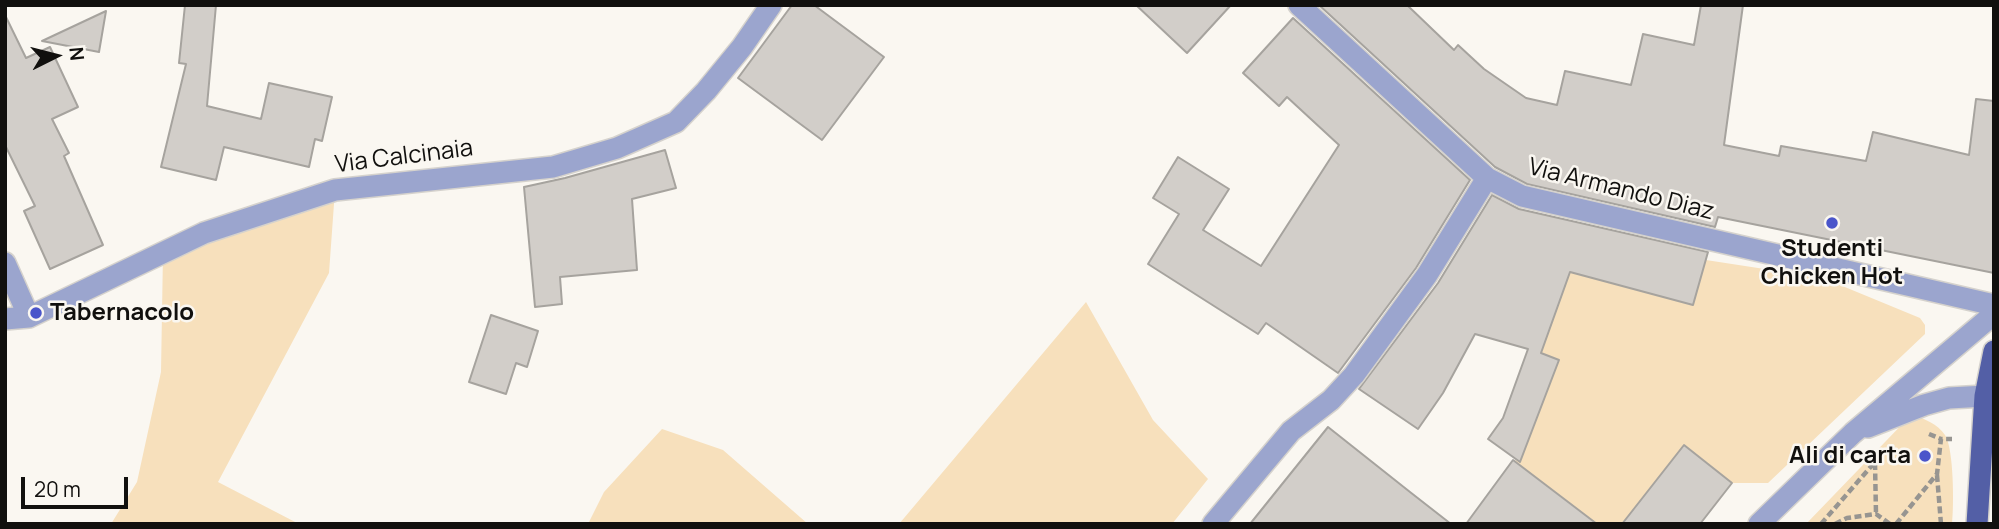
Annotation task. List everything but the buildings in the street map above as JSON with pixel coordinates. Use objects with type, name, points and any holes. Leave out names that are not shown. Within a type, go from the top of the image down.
[{"type":"main road","points":[[1977,524],[1985,396],[1994,351]]},
{"type":"street","name":"Via Calcinaia","points":[[5,319],[29,317],[204,233],[335,190],[554,167],[617,148],[676,122],[743,47],[772,5]]},
{"type":"street","name":"Via Armando Diaz","points":[[1299,5],[1488,178],[1522,196],[1994,305]]},
{"type":"street","points":[[1213,524],[1291,431],[1331,400],[1354,374],[1427,275],[1488,178]]},
{"type":"street","points":[[5,263],[29,317]]},
{"type":"street","points":[[1759,524],[1853,433],[1994,314]]},
{"type":"street","points":[[1853,433],[1924,405],[1949,398],[1985,396]]},
{"type":"path","points":[[1920,430],[1941,439],[1952,439]]},
{"type":"path","points":[[1941,439],[1937,474],[1941,524]]},
{"type":"path","points":[[1821,524],[1889,446]]},
{"type":"path","points":[[1875,463],[1876,514]]},
{"type":"path","points":[[1835,524],[1847,518],[1876,514],[1893,524],[1937,474]]},
{"type":"shaded area","points":[[335,190],[329,273],[218,482],[299,524],[111,524],[137,482],[161,372],[163,253]]},
{"type":"shaded area","points":[[1706,260],[1823,278],[1920,318],[1925,325],[1925,334],[1768,483],[1732,483],[1684,445],[1623,524],[1597,524],[1513,460],[1520,461],[1558,360],[1541,353],[1570,271],[1693,305]]},
{"type":"shaded area","points":[[1086,302],[1153,420],[1208,479],[1172,524],[899,524]]},
{"type":"shaded area","points":[[1912,414],[1939,428],[1948,442],[1953,478],[1952,524],[1806,524]]},
{"type":"shaded area","points":[[662,429],[723,450],[808,524],[588,524],[604,492]]},
{"type":"place","name":"Studenti Chicken Hot","points":[[1832,223]]},
{"type":"place","name":"Tabernacolo","points":[[36,313]]},
{"type":"place","name":"Ali di carta","points":[[1925,456]]}]
